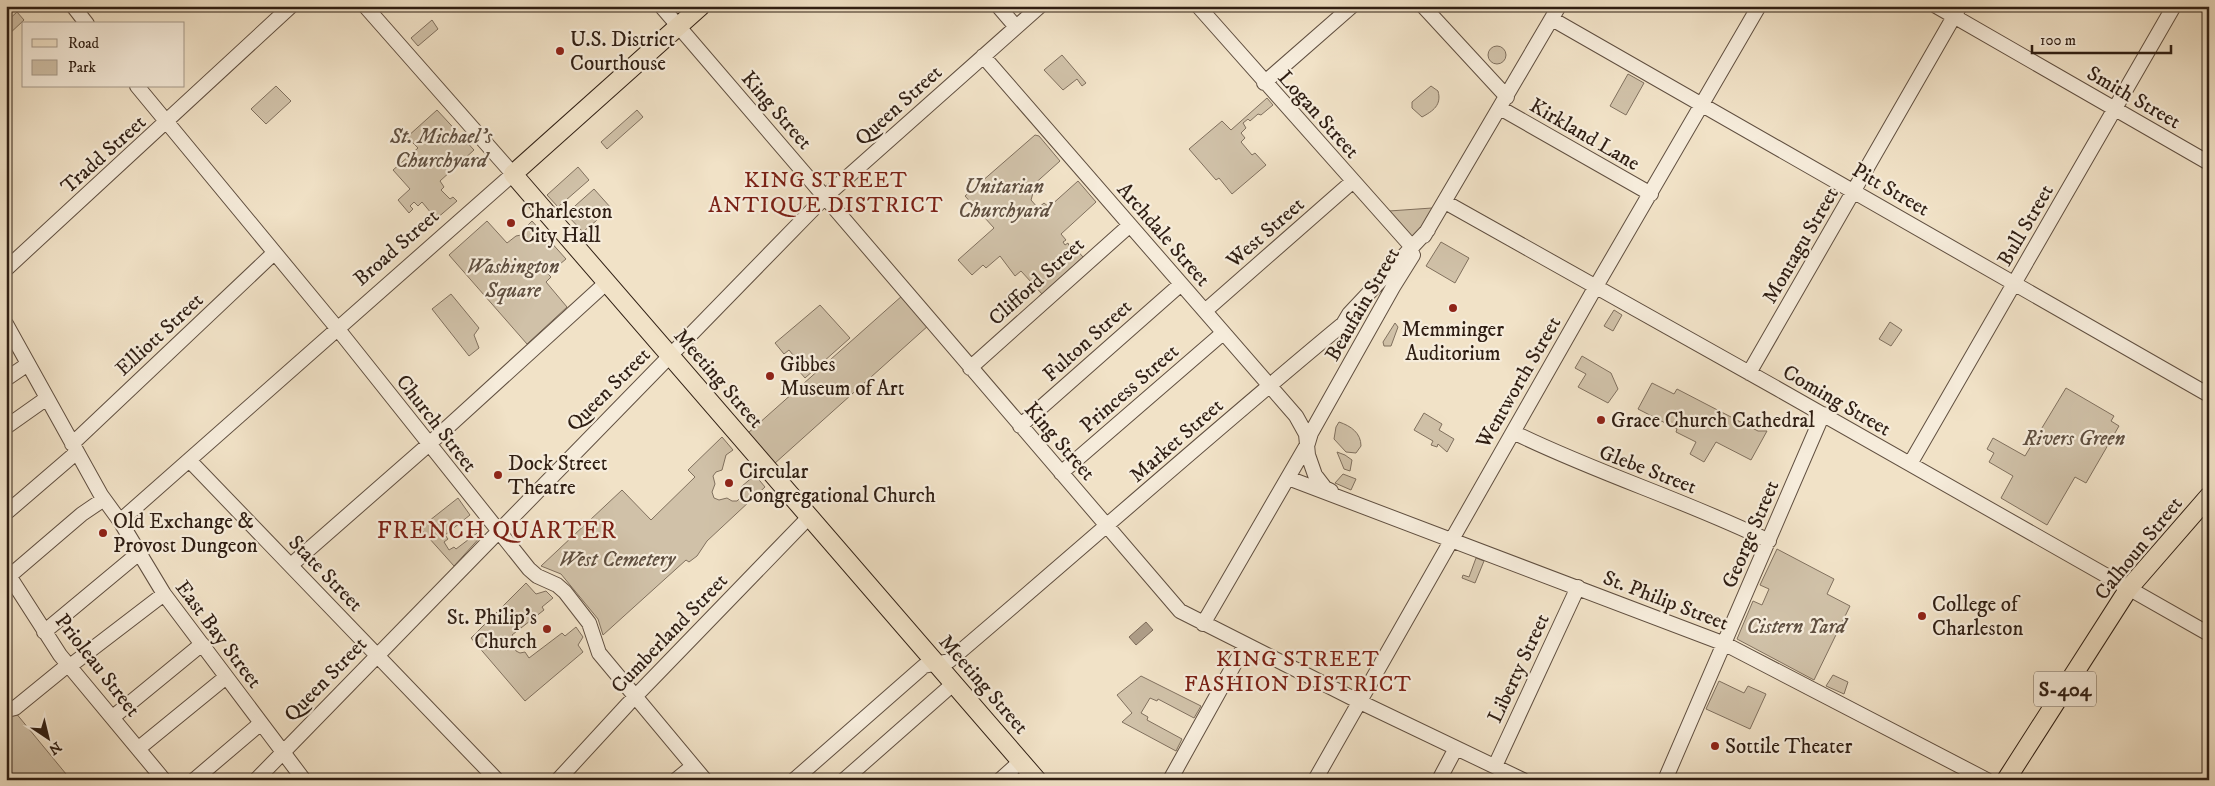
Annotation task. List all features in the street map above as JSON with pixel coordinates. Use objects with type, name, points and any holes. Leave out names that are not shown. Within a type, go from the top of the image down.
[{"type":"main road","name":"Broad Street","points":[[513,174],[701,6]]},
{"type":"main road","name":"Meeting Street","points":[[513,174],[1037,780]]},
{"type":"main road","name":"Calhoun Street","points":[[2006,780],[2129,588],[2209,496]]},
{"type":"street","points":[[73,6],[85,22]]},
{"type":"street","name":"Tradd Street","points":[[6,269],[291,6]]},
{"type":"street","name":"Meeting Street","points":[[365,6],[513,174]]},
{"type":"street","name":"King Street","points":[[661,6],[970,368],[1108,526],[1176,608],[1203,624],[1358,702],[1523,780]]},
{"type":"street","points":[[998,6],[1016,27]]},
{"type":"street","name":"Queen Street","points":[[256,780],[825,197],[1040,6]]},
{"type":"street","name":"Logan Street","points":[[1198,6],[1264,83],[1412,247]]},
{"type":"street","points":[[1264,83],[1352,6]]},
{"type":"street","name":"Kirkland Lane","points":[[1424,6],[1504,102],[1651,194]]},
{"type":"street","name":"Beaufain Street","points":[[1203,624],[1308,443],[1311,433],[1393,287],[1445,202],[1559,6]]},
{"type":"street","name":"Wentworth Street","points":[[1315,780],[1595,288],[1759,6]]},
{"type":"street","name":"Smith Street","points":[[1936,6],[1957,12],[2114,109],[2209,163]]},
{"type":"street","name":"Bull Street","points":[[1910,464],[2174,6]]},
{"type":"street","name":"Montagu Street","points":[[1749,373],[1957,12]]},
{"type":"street","name":"Pitt Street","points":[[1552,19],[2209,395]]},
{"type":"street","name":"Archdale Street","points":[[983,56],[1269,385],[1300,422],[1308,443]]},
{"type":"street","name":"Church Street","points":[[139,88],[337,328],[497,531],[533,573],[557,585],[565,592],[590,623],[599,653],[705,780]]},
{"type":"street","name":"Broad Street","points":[[120,521],[513,174]]},
{"type":"street","name":"West Street","points":[[1205,311],[1352,182]]},
{"type":"street","name":"Coming Street","points":[[1445,202],[1595,288],[1823,414],[2209,634]]},
{"type":"street","name":"Clifford Street","points":[[970,368],[1130,225]]},
{"type":"street","name":"Market Street","points":[[794,780],[924,666],[949,661],[1108,526],[1269,385],[1343,324],[1349,314],[1428,230]]},
{"type":"street","name":"Elliott Street","points":[[6,513],[274,253]]},
{"type":"street","points":[[291,566],[428,445],[606,282]]},
{"type":"street","name":"Fulton Street","points":[[1020,426],[1181,284]]},
{"type":"street","points":[[1349,314],[1366,312],[1372,315],[1375,321]]},
{"type":"street","name":"East Bay Street","points":[[6,324],[74,448],[164,594],[304,780]]},
{"type":"street","name":"Princess Street","points":[[1061,473],[1223,333]]},
{"type":"street","points":[[6,379],[28,364]]},
{"type":"street","points":[[6,427],[47,398]]},
{"type":"street","name":"George Street","points":[[1665,780],[1823,414]]},
{"type":"street","name":"Glebe Street","points":[[1513,432],[1583,465],[1667,497],[1769,541]]},
{"type":"street","name":"St. Philip Street","points":[[1308,443],[1308,455],[1315,475],[1325,488],[1345,499]]},
{"type":"street","name":"State Street","points":[[189,460],[497,780]]},
{"type":"street","name":"St. Philip Street","points":[[1288,478],[1725,644],[1987,780]]},
{"type":"street","points":[[7,576],[82,514],[104,499]]},
{"type":"street","name":"Cumberland Street","points":[[558,780],[634,697],[810,516]]},
{"type":"street","points":[[44,632],[139,553]]},
{"type":"street","name":"Prioleau Street","points":[[7,576],[44,632],[69,665],[164,780]]},
{"type":"street","name":"Liberty Street","points":[[1495,766],[1578,587]]},
{"type":"street","points":[[9,707],[164,594]]},
{"type":"street","points":[[113,717],[202,644]]},
{"type":"street","points":[[1170,780],[1246,645]]},
{"type":"street","points":[[139,748],[226,677]]},
{"type":"street","points":[[844,780],[953,684]]},
{"type":"street","points":[[194,780],[261,723]]},
{"type":"street","points":[[1439,780],[1456,748]]},
{"type":"street","points":[[1000,780],[1021,761]]},
{"type":"street","points":[[676,780],[692,766]]},
{"type":"green space","points":[[17,12],[24,20],[6,37],[6,22]]},
{"type":"green space","points":[[432,20],[438,29],[418,46],[411,38]]},
{"type":"green space","points":[[1497,46],[1503,49],[1506,55],[1503,61],[1497,64],[1491,61],[1488,55],[1491,49]]},
{"type":"green space","points":[[1062,55],[1086,83],[1082,86],[1077,79],[1063,90],[1044,70]]},
{"type":"green space","points":[[1628,74],[1644,83],[1626,115],[1610,106]]},
{"type":"green space","points":[[276,86],[291,101],[266,124],[251,109]]},
{"type":"green space","points":[[1431,86],[1438,91],[1438,104],[1433,110],[1422,117],[1412,108],[1412,102]]},
{"type":"green space","points":[[1267,98],[1273,105],[1261,115],[1258,114],[1250,121],[1248,119],[1243,123],[1246,128],[1241,133],[1245,138],[1241,142],[1252,155],[1255,153],[1266,165],[1232,194],[1219,178],[1216,180],[1189,149],[1222,121],[1231,130]]},
{"type":"green space","name":"St. Michael's Churchyard","points":[[437,110],[474,150],[440,181],[444,187],[441,190],[450,199],[453,197],[457,201],[436,219],[422,202],[418,206],[414,202],[410,206],[413,209],[409,213],[398,200],[410,189],[393,170],[418,148],[407,137]]},
{"type":"green space","points":[[637,110],[643,117],[607,149],[601,142]]},
{"type":"green space","name":"Unitarian Churchyard","points":[[1035,135],[1039,136],[1060,161],[1031,187],[1037,194],[1033,193],[1031,200],[1038,208],[1044,203],[1049,207],[1078,181],[1096,202],[1061,234],[1066,240],[1063,242],[1065,245],[1068,243],[1070,249],[1075,248],[1083,257],[1042,294],[1021,271],[1015,276],[1000,256],[986,268],[983,265],[972,275],[958,260],[994,228],[965,196]]},
{"type":"green space","points":[[578,167],[589,180],[558,207],[547,195]]},
{"type":"green space","points":[[594,189],[611,208],[583,232],[566,214]]},
{"type":"green space","points":[[1432,208],[1434,211],[1413,239],[1389,211]]},
{"type":"green space","name":"Washington Square","points":[[487,221],[507,243],[516,236],[521,235],[532,221],[566,259],[548,274],[551,277],[546,282],[567,307],[527,344],[449,255]]},
{"type":"green space","points":[[1441,242],[1469,258],[1455,283],[1426,266]]},
{"type":"green space","points":[[451,294],[479,328],[474,335],[479,348],[469,356],[432,309]]},
{"type":"green space","points":[[903,295],[929,325],[774,464],[748,433]]},
{"type":"green space","points":[[820,305],[850,338],[805,378],[793,364],[797,360],[789,350],[784,354],[775,343]]},
{"type":"green space","points":[[1614,310],[1622,315],[1613,331],[1604,326]]},
{"type":"green space","points":[[1890,322],[1902,330],[1891,346],[1879,339]]},
{"type":"green space","points":[[1395,323],[1398,327],[1391,346],[1384,346],[1383,342]]},
{"type":"green space","points":[[1582,356],[1611,373],[1618,389],[1608,403],[1578,387],[1586,374],[1575,368]]},
{"type":"green space","points":[[1652,383],[1674,394],[1677,389],[1758,431],[1767,431],[1751,460],[1716,442],[1704,462],[1690,454],[1696,442],[1676,432],[1677,429],[1638,409]]},
{"type":"green space","name":"Rivers Green","points":[[2066,388],[2114,416],[2111,421],[2119,426],[2086,483],[2075,477],[2047,525],[2001,498],[2013,476],[1989,462],[1994,453],[1987,449],[1993,438],[2025,456]]},
{"type":"green space","points":[[1424,413],[1442,424],[1439,430],[1454,439],[1447,452],[1438,444],[1437,447],[1431,445],[1433,441],[1414,430]]},
{"type":"green space","points":[[1339,422],[1351,428],[1359,437],[1361,446],[1356,453],[1346,452],[1334,439]]},
{"type":"green space","name":"West Cemetery","points":[[722,437],[733,450],[726,455],[722,470],[716,472],[713,476],[715,484],[712,492],[714,498],[719,500],[727,498],[737,501],[743,495],[741,487],[755,475],[765,487],[707,541],[697,556],[689,562],[686,560],[603,635],[598,619],[561,574],[541,566],[622,490],[651,520],[695,477],[688,470]]},
{"type":"green space","points":[[1337,452],[1352,460],[1350,471],[1344,469]]},
{"type":"green space","points":[[1343,474],[1356,479],[1351,490],[1335,483]]},
{"type":"green space","points":[[458,498],[470,515],[445,535],[448,539],[444,542],[449,550],[454,547],[456,549],[481,530],[483,534],[454,566],[420,528]]},
{"type":"green space","name":"Cistern Yard","points":[[1777,549],[1834,579],[1827,594],[1850,606],[1814,680],[1737,639],[1753,601],[1762,605],[1769,589],[1760,585]]},
{"type":"green space","points":[[1476,558],[1484,561],[1475,583],[1462,578],[1463,575],[1469,577]]},
{"type":"green space","points":[[526,583],[536,594],[546,591],[553,598],[542,607],[544,610],[512,635],[516,642],[514,646],[516,651],[520,653],[525,652],[529,658],[562,633],[565,636],[576,627],[583,637],[578,645],[583,652],[525,701],[471,638]]},
{"type":"green space","points":[[1833,675],[1848,682],[1844,694],[1826,686]]},
{"type":"green space","points":[[1141,676],[1201,706],[1194,718],[1158,699],[1157,701],[1150,698],[1141,713],[1148,717],[1147,720],[1182,739],[1176,751],[1122,722],[1132,713],[1117,695]]},
{"type":"green space","points":[[1719,681],[1744,693],[1748,686],[1766,694],[1750,729],[1706,709]]},
{"type":"green space","points":[[15,712],[71,780],[6,780],[6,718]]},
{"type":"shaded area","points":[[1146,622],[1153,630],[1136,645],[1129,637]]},
{"type":"place","name":"U.S. District Courthouse","points":[[560,51]]},
{"type":"place","name":"Charleston City Hall","points":[[511,223]]},
{"type":"place","name":"Memminger Auditorium","points":[[1453,308]]},
{"type":"place","name":"Gibbes Museum of Art","points":[[770,376]]},
{"type":"place","name":"Grace Church Cathedral","points":[[1601,420]]},
{"type":"place","name":"Dock Street Theatre","points":[[498,475]]},
{"type":"place","name":"Circular Congregational Church","points":[[729,483]]},
{"type":"place","name":"Old Exchange & Provost Dungeon","points":[[103,533]]},
{"type":"place","name":"College of Charleston","points":[[1922,616]]},
{"type":"place","name":"St. Philip's Church","points":[[547,629]]},
{"type":"place","name":"Sottile Theater","points":[[1715,746]]},
{"type":"district","name":"KING STREET ANTIQUE DISTRICT","points":[[826,192]]},
{"type":"district","name":"FRENCH QUARTER","points":[[497,530]]},
{"type":"district","name":"KING STREET FASHION DISTRICT","points":[[1298,670]]}]
